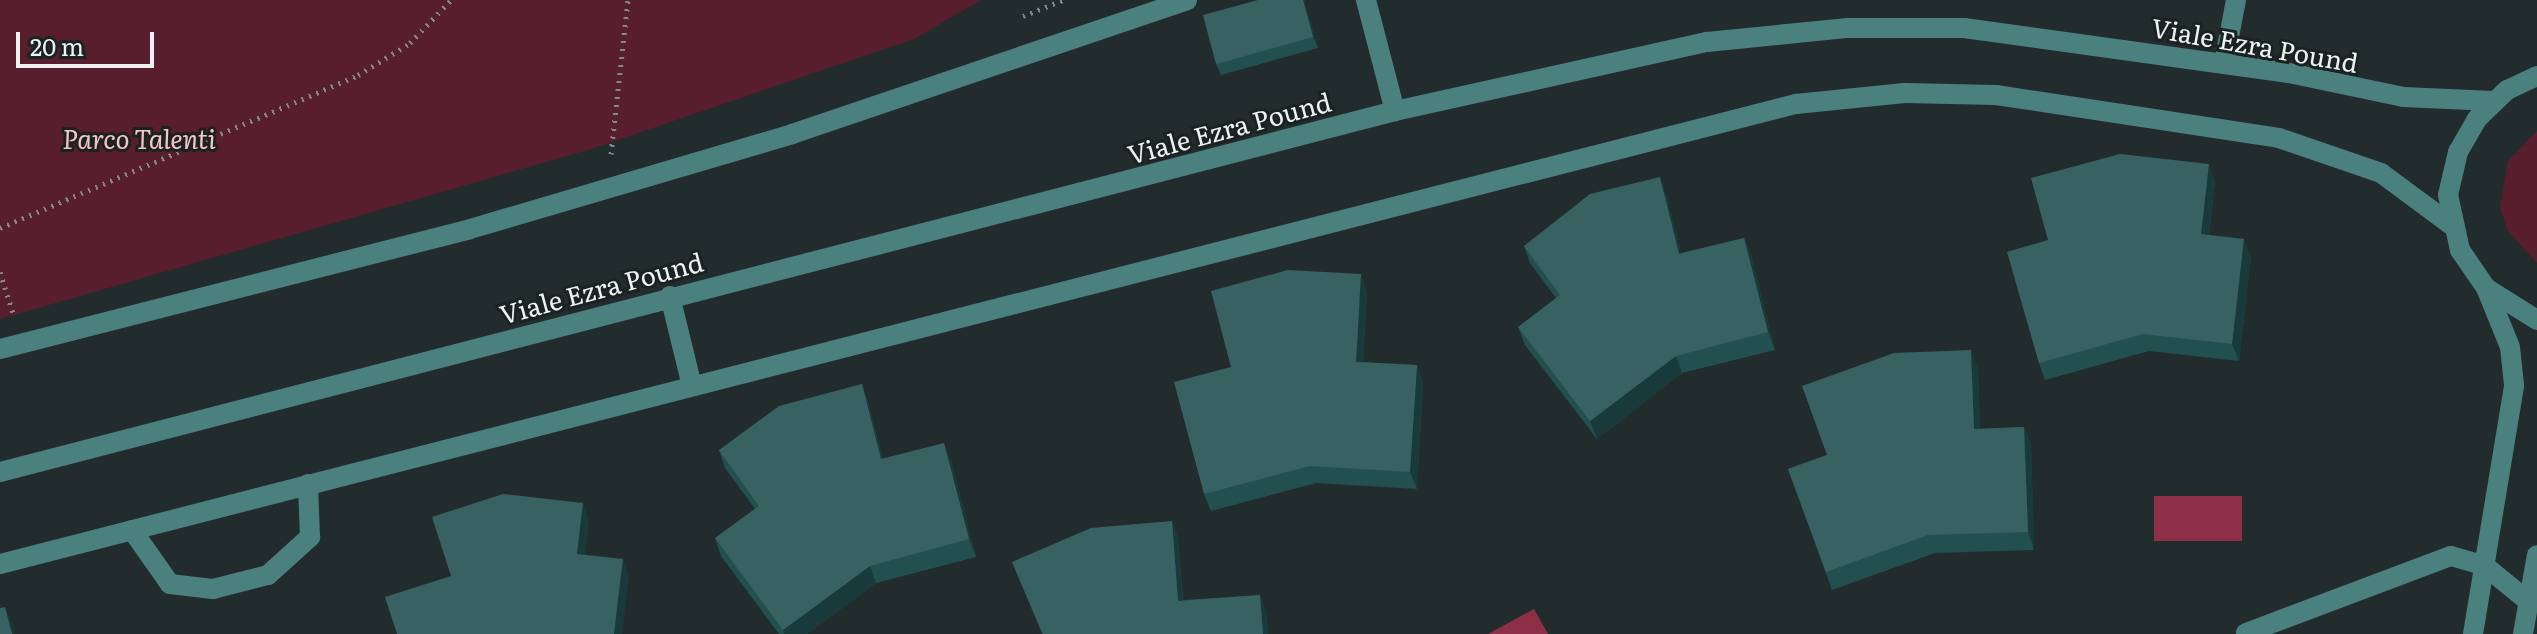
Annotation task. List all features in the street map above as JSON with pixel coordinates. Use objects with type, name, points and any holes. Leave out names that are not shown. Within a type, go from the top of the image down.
[{"type":"street","points":[[0,349],[470,229],[792,134],[1187,0]]},
{"type":"street","points":[[1366,0],[1395,111]]},
{"type":"street","points":[[2224,63],[2236,0]]},
{"type":"street","name":"Viale Ezra Pound","points":[[0,472],[670,296],[1395,111],[1646,52],[1848,28],[1964,28],[2224,63],[2404,97],[2493,101]]},
{"type":"street","points":[[2450,224],[2458,152],[2493,101],[2537,76]]},
{"type":"street","points":[[0,564],[691,382],[1744,112],[1847,97],[1996,95],[2279,138],[2381,173],[2450,224],[2486,288],[2510,347],[2514,385],[2473,634]]},
{"type":"street","points":[[2486,288],[2537,320]]},
{"type":"street","points":[[670,296],[691,382]]},
{"type":"street","points":[[132,530],[170,584],[203,590],[268,575],[304,546],[313,522],[308,484]]},
{"type":"street","points":[[2523,634],[2537,555]]},
{"type":"street","points":[[2246,633],[2445,557],[2485,566],[2529,602]]},
{"type":"path","points":[[0,228],[358,75],[410,43],[451,0]]},
{"type":"path","points":[[611,155],[628,0]]},
{"type":"path","points":[[0,272],[14,318]]},
{"type":"green space","name":"Parco Talenti","points":[[0,0],[981,0],[914,39],[591,149],[0,319]]},
{"type":"green space","points":[[2537,131],[2537,263],[2508,231],[2500,208],[2508,161]]},
{"type":"shaded area","points":[[2154,496],[2242,496],[2242,541],[2154,541]]},
{"type":"shaded area","points":[[1534,609],[1548,634],[1488,634]]},
{"type":"building","points":[[1258,0],[1303,0],[1313,37],[1216,64],[1203,15]]},
{"type":"building","points":[[2120,154],[2209,164],[2201,234],[2244,239],[2232,344],[2143,334],[2039,363],[2007,252],[2048,240],[2031,178]]},
{"type":"building","points":[[1660,177],[1679,254],[1744,238],[1768,332],[1676,356],[1590,421],[1518,327],[1560,295],[1524,246],[1590,194]]},
{"type":"building","points":[[1288,270],[1361,274],[1356,362],[1417,365],[1410,472],[1310,466],[1204,494],[1174,382],[1231,367],[1211,291]]},
{"type":"building","points":[[1971,350],[1974,429],[2024,427],[2028,532],[1928,535],[1826,572],[1788,469],[1827,455],[1802,386],[1894,353]]},
{"type":"building","points":[[862,384],[881,459],[944,443],[969,539],[870,566],[783,630],[715,538],[759,506],[719,450],[779,406]]},
{"type":"building","points":[[503,494],[583,503],[577,554],[623,559],[614,634],[397,634],[385,597],[451,576],[432,517]]},
{"type":"building","points":[[1172,521],[1178,601],[1260,595],[1263,634],[1043,634],[1012,562],[1091,528]]},
{"type":"building","points":[[5,607],[12,634],[0,634],[0,608]]}]
